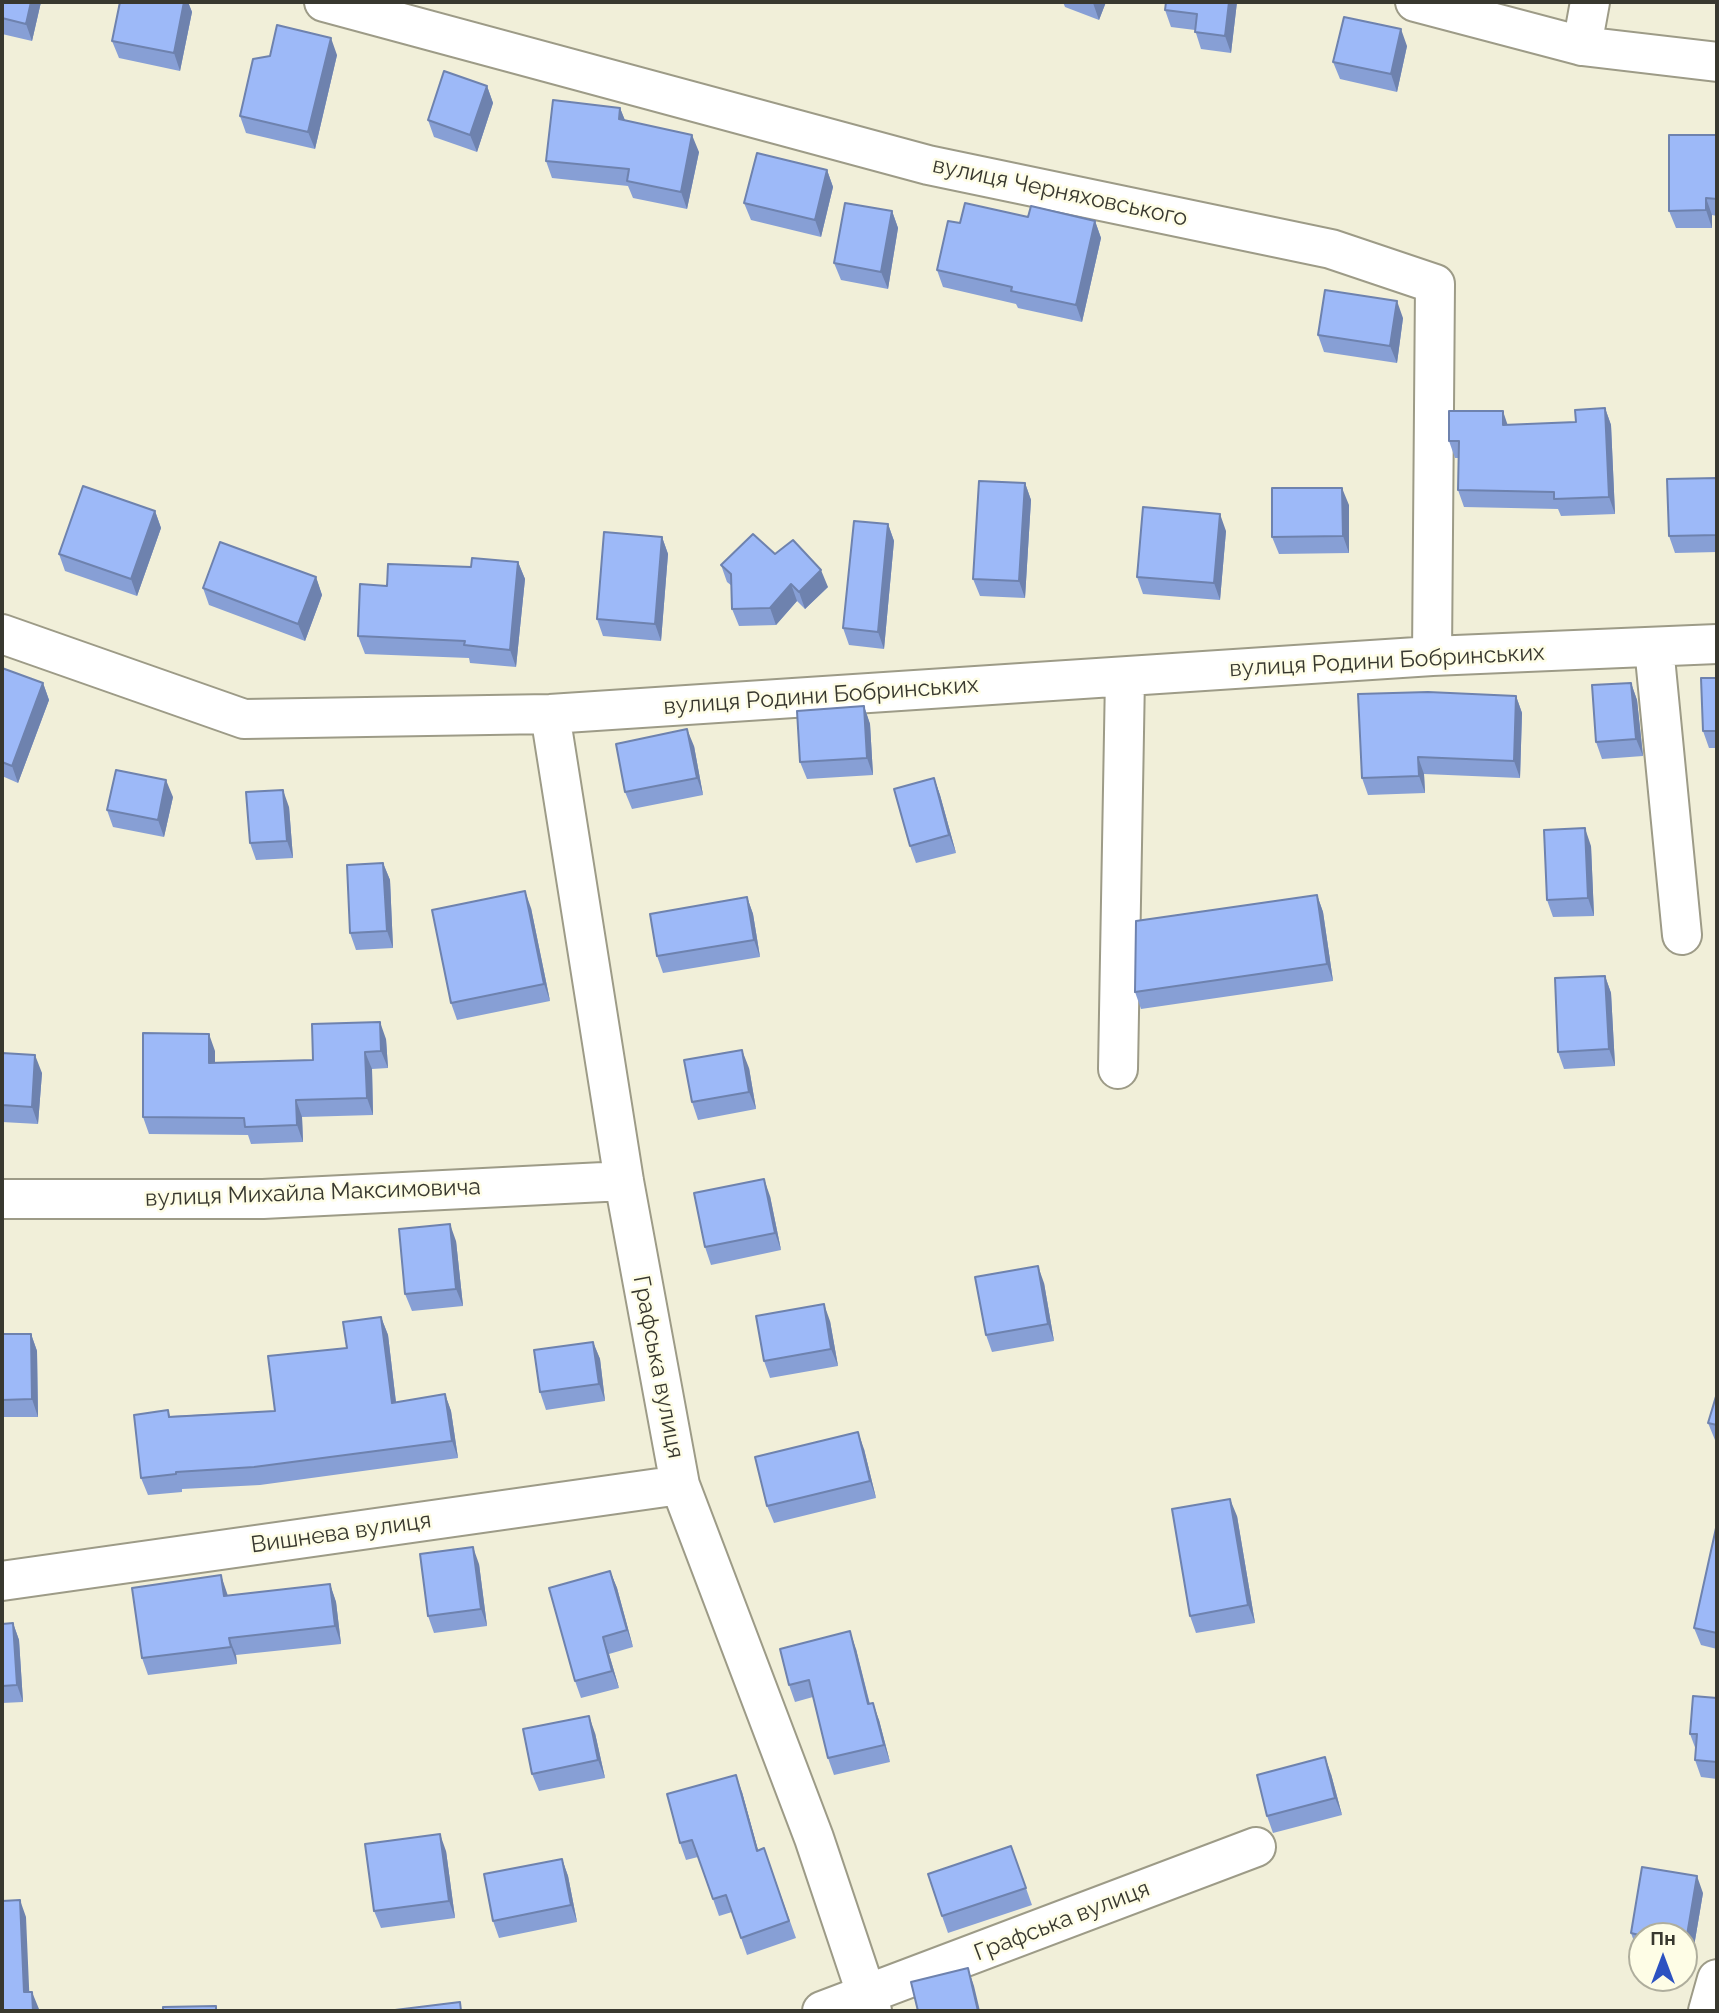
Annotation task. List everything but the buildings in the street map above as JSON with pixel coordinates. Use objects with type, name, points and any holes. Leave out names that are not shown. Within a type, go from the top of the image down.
[{"type":"street","name":"вулиця Черняховського","points":[[324,2],[928,165],[1331,249],[1435,284],[1432,656]]},
{"type":"street","points":[[1415,2],[1582,46],[1717,62]]},
{"type":"street","points":[[1582,46],[1590,2]]},
{"type":"street","name":"вулиця Родини Бобринських","points":[[2,634],[244,719],[550,714],[1432,656],[1717,644]]},
{"type":"street","points":[[1654,647],[1682,935]]},
{"type":"street","points":[[1118,1069],[1125,677]]},
{"type":"street","name":"Графська вулиця","points":[[550,714],[624,1181],[680,1485],[814,1838],[870,2003]]},
{"type":"street","name":"вулиця Михайла Максимовича","points":[[2,1199],[263,1199],[624,1181]]},
{"type":"street","name":"Вишнева вулиця","points":[[2,1581],[680,1485]]},
{"type":"street","name":"Графська вулиця","points":[[822,2011],[870,2003],[1256,1847]]},
{"type":"street","points":[[1708,2011],[1717,1979]]}]
